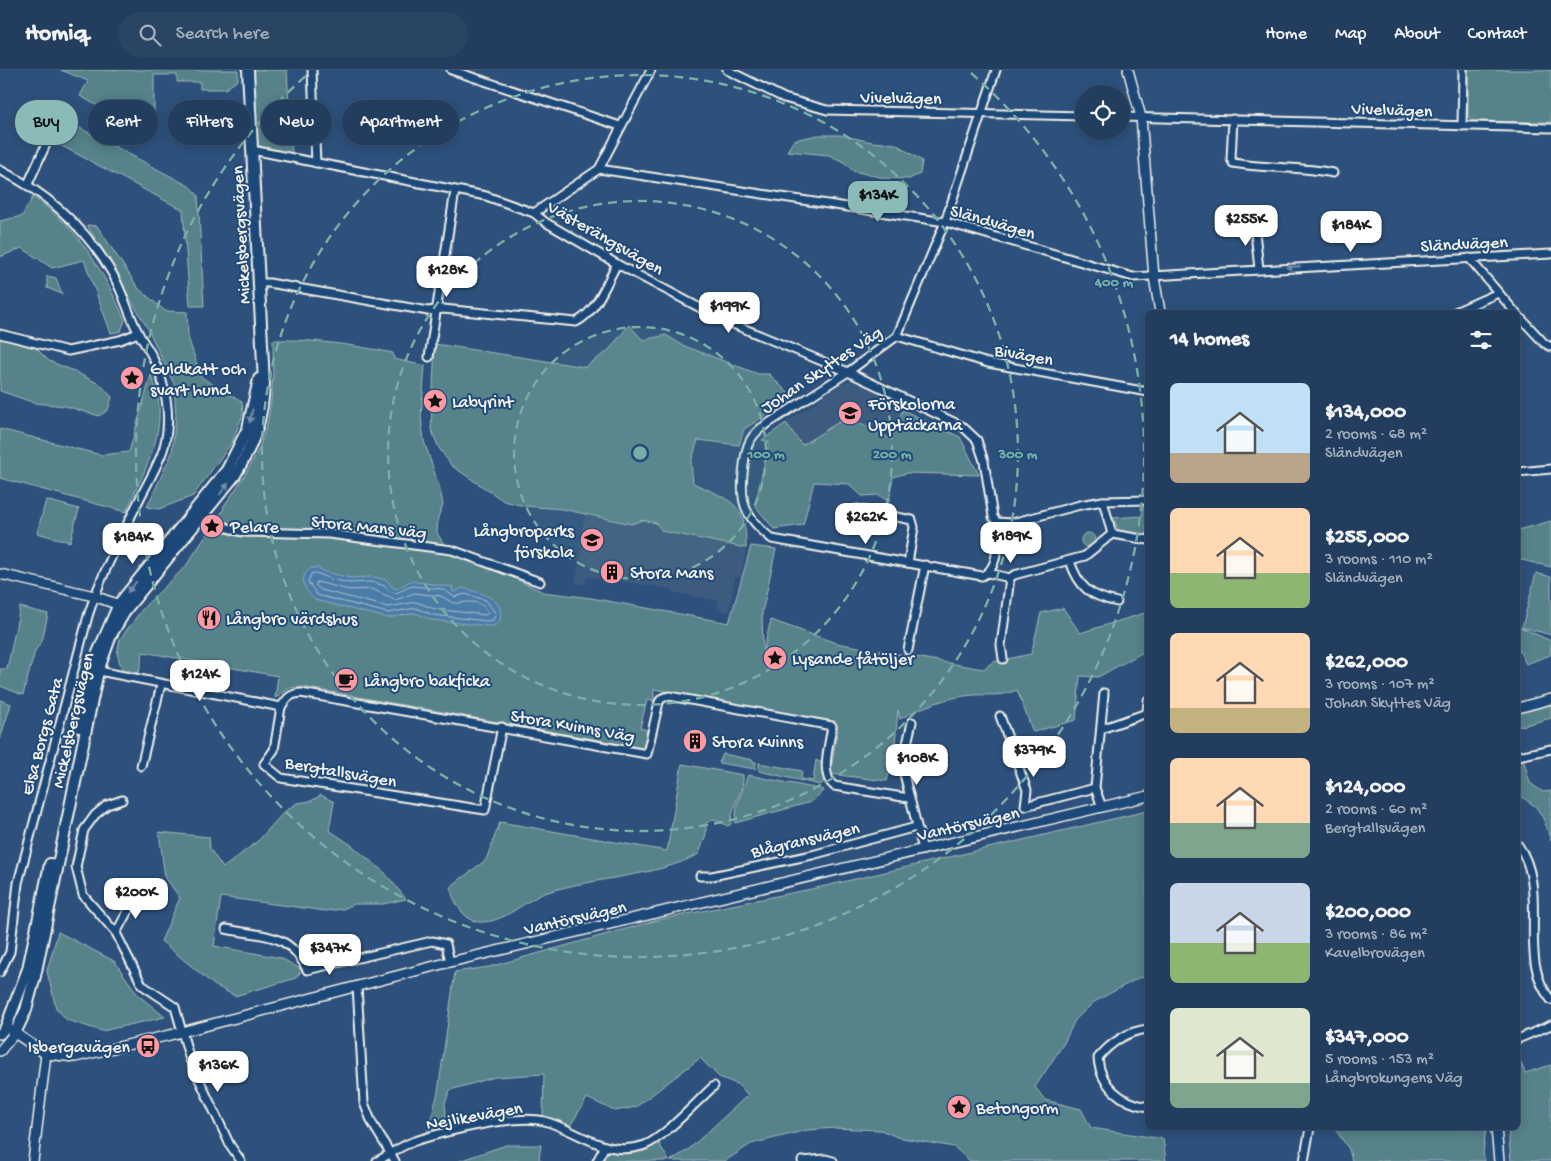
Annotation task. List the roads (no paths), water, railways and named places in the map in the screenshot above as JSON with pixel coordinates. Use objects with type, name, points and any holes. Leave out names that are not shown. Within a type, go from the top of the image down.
[{"type":"main road","name":"Mickelsbergsvägen","points":[[7,1031],[28,969],[94,670],[123,606],[234,475],[256,434],[263,403],[248,70]]},
{"type":"street","points":[[312,70],[316,163]]},
{"type":"street","points":[[451,70],[620,126]]},
{"type":"street","points":[[534,212],[599,169],[650,70]]},
{"type":"street","name":"Vivelvägen","points":[[727,70],[784,98],[827,110],[1075,116]]},
{"type":"street","name":"Johan Skyttes Väg","points":[[996,70],[945,222],[897,336],[848,372],[753,435],[747,443],[741,498],[756,526],[772,539],[982,576],[988,573],[1010,578]]},
{"type":"street","points":[[1128,70],[1142,117],[1154,277],[1160,310]]},
{"type":"street","points":[[1462,126],[1464,70]]},
{"type":"street","name":"Vivelvägen","points":[[1130,116],[1551,128]]},
{"type":"street","points":[[1233,119],[1231,159],[1233,163],[1261,168],[1318,170],[1333,173]]},
{"type":"street","points":[[28,184],[46,145]]},
{"type":"street","name":"Västerängsvägen","points":[[252,150],[486,196],[534,212],[545,222],[617,264],[721,318],[848,372],[962,426],[977,440],[984,461],[993,518],[997,522]]},
{"type":"street","name":"Sländvägen","points":[[599,169],[945,222],[1134,277],[1551,254]]},
{"type":"street","name":"Elsa Borgs Gata","points":[[0,170],[28,184],[82,230],[113,274],[138,333],[163,381],[167,408],[164,446],[94,596],[18,883],[10,952],[0,972]]},
{"type":"street","points":[[429,357],[455,191]]},
{"type":"street","points":[[1254,224],[1259,269]]},
{"type":"street","points":[[1469,258],[1513,310]]},
{"type":"street","points":[[259,283],[428,311],[443,309],[576,322],[586,318],[592,310],[617,264]]},
{"type":"street","points":[[1460,310],[1498,293]]},
{"type":"street","points":[[1520,318],[1544,343],[1551,347]]},
{"type":"street","points":[[0,334],[68,351],[120,340],[138,333]]},
{"type":"street","name":"Bivägen","points":[[897,336],[988,363],[1145,391]]},
{"type":"street","points":[[1520,472],[1551,468]]},
{"type":"street","points":[[988,573],[994,566],[997,522],[1012,523],[1103,502],[1145,500]]},
{"type":"street","points":[[1103,502],[1112,534]]},
{"type":"street","points":[[857,509],[912,520],[914,527],[908,563]]},
{"type":"street","name":"Stora Mans väg","points":[[201,512],[230,530],[243,532],[329,534],[452,550],[540,582]]},
{"type":"street","points":[[1112,534],[1145,540]]},
{"type":"street","points":[[1003,659],[1001,645],[1010,578],[1014,575],[1070,562],[1094,550],[1112,534]]},
{"type":"street","points":[[1070,562],[1080,584],[1095,595],[1117,602]]},
{"type":"street","points":[[908,650],[925,565]]},
{"type":"street","points":[[0,574],[94,596],[123,606]]},
{"type":"street","points":[[94,670],[281,708]]},
{"type":"street","points":[[141,766],[161,685]]},
{"type":"street","name":"Stora Kvinns Väg","points":[[281,708],[287,698],[294,693],[301,693],[648,754],[659,702],[662,698],[669,696],[832,726],[826,774],[828,782],[834,786],[909,798]]},
{"type":"street","points":[[1102,807],[1095,788],[1104,693]]},
{"type":"street","points":[[1520,707],[1551,699]]},
{"type":"street","name":"Bergtallsvägen","points":[[281,708],[274,750],[264,764],[281,778],[485,810],[502,727]]},
{"type":"street","points":[[1101,730],[1145,713]]},
{"type":"street","points":[[1000,716],[1027,790],[1025,806],[1095,788]]},
{"type":"street","points":[[912,722],[902,766],[923,850]]},
{"type":"street","points":[[1520,756],[1551,749]]},
{"type":"street","name":"Vantörsvägen","points":[[7,1031],[46,1054],[75,1057],[181,1032],[450,962],[1145,797]]},
{"type":"street","points":[[122,800],[107,805],[95,815],[84,830],[76,866],[83,895],[116,933],[142,985],[175,1008],[190,1060],[230,1144],[241,1161]]},
{"type":"street","name":"Blågransvägen","points":[[700,876],[712,876],[812,855],[916,827]]},
{"type":"street","points":[[1520,850],[1531,875],[1538,979],[1551,1000]]},
{"type":"street","points":[[116,933],[136,896]]},
{"type":"street","points":[[226,929],[289,943],[307,970],[432,941],[446,944],[450,962]]},
{"type":"street","points":[[357,986],[364,1103],[372,1123],[395,1161]]},
{"type":"street","points":[[1520,1038],[1551,1025]]},
{"type":"street","points":[[1145,1030],[1120,1038],[1106,1047],[1098,1058],[1099,1072],[1107,1086],[1121,1098],[1138,1106],[1145,1107]]},
{"type":"street","points":[[0,1050],[7,1031]]},
{"type":"street","points":[[33,1161],[46,1054]]},
{"type":"street","name":"Nejlikevägen","points":[[377,1161],[418,1140],[482,1125],[525,1119],[545,1122],[590,1142],[605,1146],[628,1147],[645,1145],[658,1137],[714,1086]]},
{"type":"street","points":[[1304,1161],[1310,1130]]},
{"type":"street","points":[[1496,1130],[1499,1161]]},
{"type":"street","points":[[598,1161],[605,1146]]},
{"type":"street","points":[[802,1161],[825,1159],[833,1161]]},
{"type":"water","points":[[311,568],[318,568],[325,572],[351,578],[373,577],[387,580],[392,587],[397,589],[410,581],[453,587],[452,591],[455,592],[462,588],[483,594],[495,601],[501,612],[500,620],[496,625],[488,626],[432,620],[415,613],[387,618],[315,600],[308,592],[303,580]]},
{"type":"place","name":"Guldkatt och svart hund","points":[[132,378]]},
{"type":"place","name":"Labyrint","points":[[435,401]]},
{"type":"place","name":"Förskolorna Upptäckarna","points":[[850,413]]},
{"type":"place","name":"Pelare","points":[[212,526]]},
{"type":"place","name":"Långbroparks förskola","points":[[592,540]]},
{"type":"place","name":"Stora Mans","points":[[612,572]]},
{"type":"place","name":"Långbro värdshus","points":[[209,618]]},
{"type":"place","name":"Lysande fåtöljer","points":[[775,658]]},
{"type":"place","name":"Långbro bakficka","points":[[346,680]]},
{"type":"place","name":"Stora Kvinns","points":[[695,741]]},
{"type":"place","name":"Isbergavägen","points":[[148,1046]]},
{"type":"place","name":"Betongorm","points":[[959,1107]]}]
